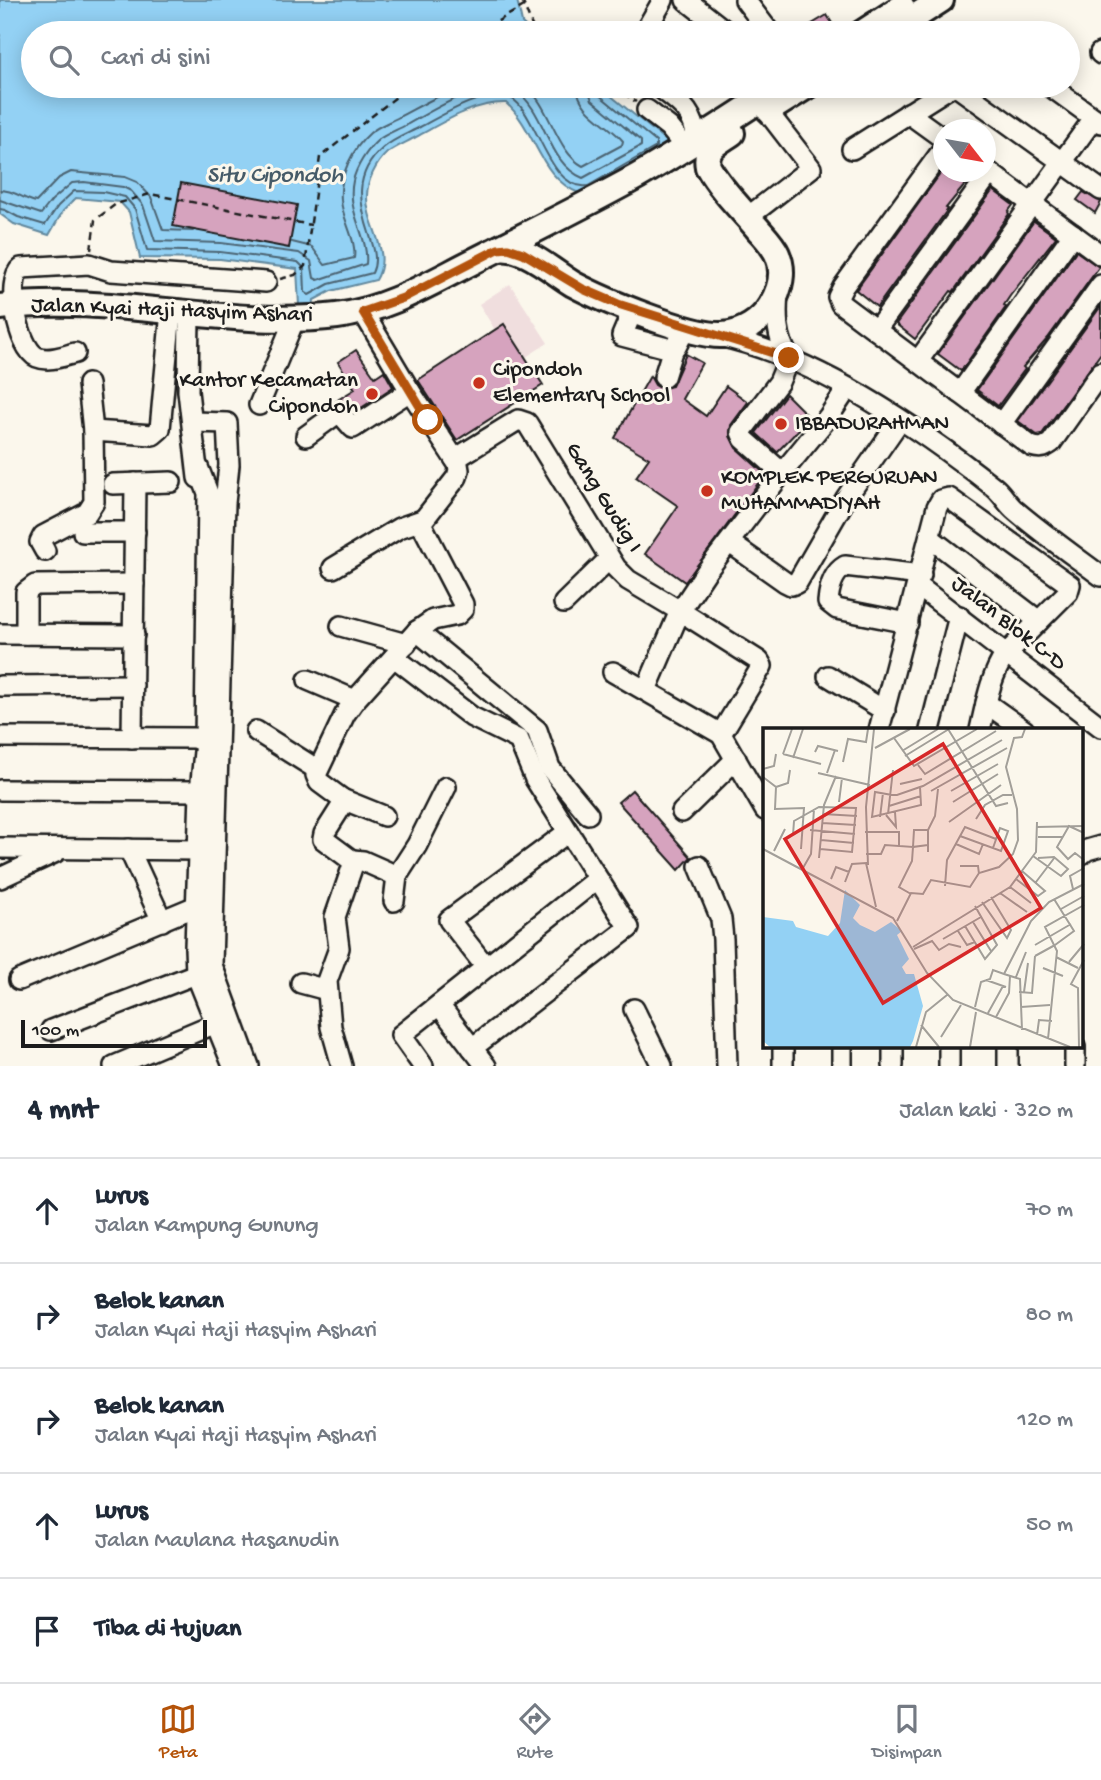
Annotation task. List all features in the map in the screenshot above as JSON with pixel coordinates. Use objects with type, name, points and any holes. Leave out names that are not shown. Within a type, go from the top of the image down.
[{"type":"main road","points":[[888,21],[941,0]]},
{"type":"main road","name":"Jalan Kyai Haji Hasyim Ashari","points":[[7,306],[110,305],[223,317],[295,318],[363,312],[403,298],[537,231],[638,175],[764,98]]},
{"type":"main road","name":"Jalan Kyai Haji Hasyim Ashari","points":[[709,170],[706,158],[711,148],[766,98]]},
{"type":"main road","points":[[498,249],[513,249],[529,257],[629,319],[686,337],[726,334],[751,326],[768,309],[779,287],[781,274],[778,257],[772,246],[709,170],[699,164],[688,162],[664,166],[638,175]]},
{"type":"main road","points":[[529,257],[528,243],[537,231]]},
{"type":"street","points":[[650,21],[663,0]]},
{"type":"street","points":[[686,0],[715,21]]},
{"type":"street","points":[[745,0],[762,21]]},
{"type":"street","points":[[647,110],[691,143],[695,124],[688,110],[673,98]]},
{"type":"street","points":[[748,217],[811,168],[771,98]]},
{"type":"street","points":[[852,149],[934,98]]},
{"type":"street","points":[[971,98],[1101,190]]},
{"type":"street","points":[[918,361],[1062,162],[1097,120],[1067,98]]},
{"type":"street","points":[[908,114],[933,132]]},
{"type":"street","points":[[933,162],[839,293],[841,304],[1031,446],[1045,448],[1055,439],[1101,372]]},
{"type":"street","points":[[996,177],[1101,254]]},
{"type":"street","points":[[876,330],[980,182]]},
{"type":"street","points":[[960,393],[1073,234]]},
{"type":"street","points":[[75,353],[46,360],[28,351],[7,306],[15,275],[21,268],[89,264],[111,271],[267,282]]},
{"type":"street","points":[[1001,424],[1101,285]]},
{"type":"street","points":[[779,287],[776,313],[778,331],[789,358]]},
{"type":"street","points":[[180,312],[198,467],[200,791],[196,974],[233,1066]]},
{"type":"street","points":[[93,431],[153,435],[160,429],[180,312]]},
{"type":"street","points":[[363,312],[410,391],[456,459],[459,468],[458,474],[422,520],[421,525],[463,604],[463,609],[457,615],[433,620],[406,644],[355,699],[316,778],[342,799],[384,816]]},
{"type":"street","points":[[259,405],[295,318]]},
{"type":"street","points":[[664,377],[686,337],[734,339],[789,358],[847,389],[895,427],[997,490],[1101,560]]},
{"type":"street","points":[[778,478],[778,469],[744,439],[741,432],[779,382],[789,358]]},
{"type":"street","points":[[46,551],[40,542],[43,536],[86,513],[94,502],[93,431],[88,384]]},
{"type":"street","points":[[646,690],[680,611],[847,389]]},
{"type":"street","points":[[306,436],[339,412],[353,428],[410,391]]},
{"type":"street","name":"Gang Gudig I","points":[[456,459],[518,420],[524,420],[609,559],[628,580],[759,661],[762,666],[721,734]]},
{"type":"street","points":[[193,422],[220,423],[216,464],[225,503],[212,965],[248,1066]]},
{"type":"street","points":[[730,543],[785,582],[791,585],[797,583],[846,498],[895,427]]},
{"type":"street","points":[[113,484],[171,482]]},
{"type":"street","points":[[132,738],[135,483]]},
{"type":"street","points":[[880,728],[937,507],[945,498],[956,501],[1070,585],[1068,593],[1005,654],[995,675],[980,728]]},
{"type":"street","points":[[998,531],[1017,504]]},
{"type":"street","points":[[1017,504],[1101,576]]},
{"type":"street","points":[[333,568],[399,528],[422,520]]},
{"type":"street","points":[[83,532],[135,532]]},
{"type":"street","points":[[930,538],[1039,621]]},
{"type":"street","points":[[564,603],[609,559]]},
{"type":"street","points":[[908,623],[837,609],[828,602],[830,588],[838,572],[845,566],[920,580]]},
{"type":"street","name":"Jalan Blok C-D","points":[[920,580],[1005,654],[1101,727]]},
{"type":"street","points":[[26,634],[26,593],[35,585],[134,584]]},
{"type":"street","points":[[931,728],[959,616]]},
{"type":"street","points":[[341,626],[406,644],[537,730],[550,768],[588,814]]},
{"type":"street","points":[[0,634],[134,635]]},
{"type":"street","points":[[406,644],[472,717],[519,740],[535,779],[629,928],[472,1048]]},
{"type":"street","points":[[612,671],[721,734],[763,806]]},
{"type":"street","points":[[828,676],[884,711]]},
{"type":"street","points":[[308,680],[355,699]]},
{"type":"street","points":[[0,686],[133,685]]},
{"type":"street","points":[[986,703],[1021,728]]},
{"type":"street","points":[[256,731],[318,770]]},
{"type":"street","points":[[0,737],[199,740]]},
{"type":"street","points":[[682,811],[737,759]]},
{"type":"street","points":[[394,901],[397,876],[417,845],[446,787]]},
{"type":"street","points":[[0,790],[200,791]]},
{"type":"street","points":[[342,799],[342,806],[323,839],[353,860],[363,861],[397,876]]},
{"type":"street","points":[[486,967],[449,920],[568,832]]},
{"type":"street","points":[[0,848],[198,850]]},
{"type":"street","points":[[0,878],[64,849]]},
{"type":"street","points":[[129,849],[162,921]]},
{"type":"street","points":[[342,1066],[331,1027],[327,990],[328,976],[340,948],[335,917],[354,865],[353,860]]},
{"type":"street","points":[[699,866],[720,919],[723,939],[727,1066]]},
{"type":"street","points":[[423,1066],[401,1035],[597,879]]},
{"type":"street","points":[[19,980],[196,906]]},
{"type":"street","points":[[51,1030],[196,974]]},
{"type":"street","points":[[301,984],[327,990]]},
{"type":"street","points":[[439,1005],[486,1066]]},
{"type":"street","points":[[634,1009],[662,1066]]},
{"type":"street","points":[[114,1066],[216,1023]]},
{"type":"street","points":[[783,1048],[783,1066]]},
{"type":"street","points":[[842,1048],[842,1066]]},
{"type":"street","points":[[893,1048],[893,1066]]},
{"type":"street","points":[[949,1048],[949,1066]]},
{"type":"street","points":[[1008,1048],[1008,1066]]},
{"type":"street","points":[[1075,1048],[1075,1066]]},
{"type":"path","points":[[522,0],[530,21]]},
{"type":"path","points":[[498,21],[524,6]]},
{"type":"path","points":[[295,275],[305,266],[320,157],[395,98]]},
{"type":"path","points":[[630,98],[647,110]]},
{"type":"path","points":[[89,264],[95,220],[116,204],[150,194],[311,225]]},
{"type":"shaded area","points":[[510,284],[548,343],[526,357],[504,324],[495,330],[479,304]]},
{"type":"water","name":"Situ Cipondoh","points":[[0,0],[517,0],[522,21],[21,21],[21,98],[614,98],[670,144],[581,194],[556,177],[525,126],[506,103],[471,109],[390,151],[379,162],[369,184],[367,196],[370,218],[382,259],[376,280],[331,291],[314,300],[313,306],[299,306],[297,269],[220,259],[140,258],[129,212],[120,202],[76,198],[63,211],[49,235],[14,224],[0,214]]},
{"type":"building","points":[[827,15],[831,21],[817,21]]},
{"type":"building","points":[[934,182],[967,182],[946,208],[948,209],[877,307],[856,290]]},
{"type":"building","points":[[181,183],[297,205],[289,248],[173,226]]},
{"type":"building","points":[[993,190],[1013,205],[1009,214],[953,292],[951,291],[915,339],[896,324]]},
{"type":"building","points":[[1083,192],[1101,202],[1095,213],[1077,200]]},
{"type":"building","points":[[1034,221],[1056,237],[1010,296],[1004,305],[1006,307],[961,371],[938,354]]},
{"type":"building","points":[[1076,251],[1099,267],[1048,338],[1023,367],[1025,369],[998,406],[977,390]]},
{"type":"building","points":[[1101,306],[1101,353],[1042,434],[1037,435],[1018,421]]},
{"type":"building","name":"Cipondoh Elementary School","points":[[504,324],[543,385],[457,440],[418,380]]},
{"type":"building","points":[[356,350],[375,377],[384,371],[393,387],[355,412],[348,403],[339,399],[355,389],[338,362]]},
{"type":"building","name":"KOMPLEK PERGURUAN MUHAMMADIYAH","points":[[686,354],[702,363],[682,399],[706,416],[726,386],[748,402],[731,425],[730,436],[736,448],[765,474],[685,582],[645,554],[678,506],[636,477],[649,458],[615,438],[650,376],[660,388],[672,386]]},
{"type":"building","name":"IBBADURAHMAN","points":[[786,394],[810,418],[777,452],[756,433]]},
{"type":"building","points":[[632,790],[691,857],[679,870],[618,802]]},
{"type":"place","name":"Cipondoh Elementary School","points":[[479,383]]},
{"type":"place","name":"Kantor Kecamatan Cipondoh","points":[[372,394]]},
{"type":"place","name":"IBBADURAHMAN","points":[[781,424]]},
{"type":"place","name":"KOMPLEK PERGURUAN MUHAMMADIYAH","points":[[707,491]]},
{"type":"route","points":[[428,420],[363,312],[403,298],[498,249],[518,250],[583,289],[618,304],[789,358]]}]
